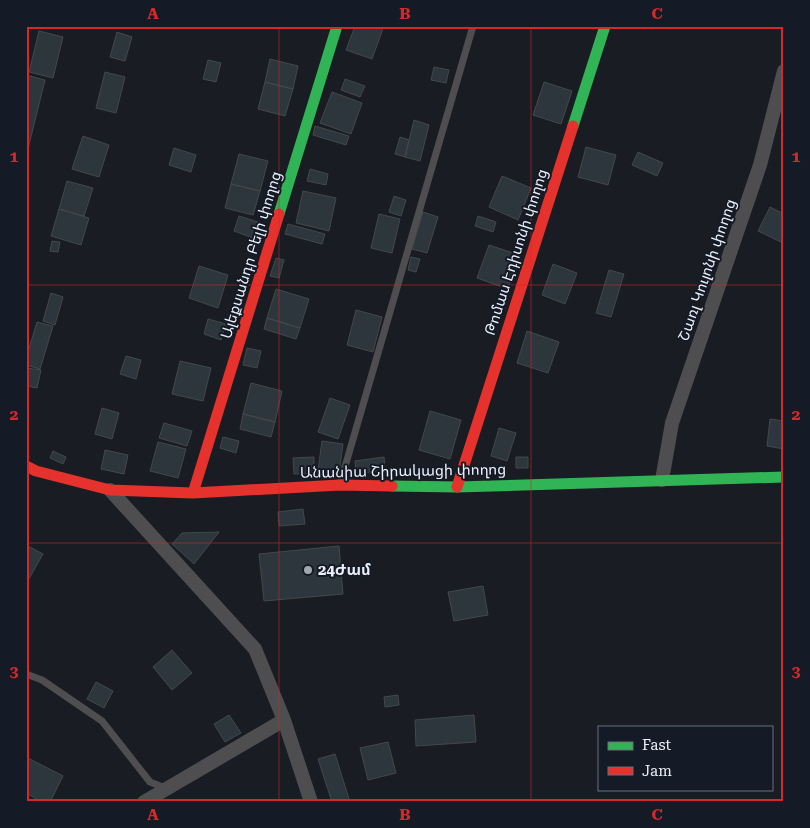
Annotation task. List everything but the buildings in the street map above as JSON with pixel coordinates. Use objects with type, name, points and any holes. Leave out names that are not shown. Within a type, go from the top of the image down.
[{"type":"street","name":"Ալեքսանդր Բելի փողոց","points":[[193,493],[337,26]]},
{"type":"street","name":"Թոմաս Էդիսոնի փողոց","points":[[457,487],[605,26]]},
{"type":"street","name":"Շառլ Կուլոնի փողոց","points":[[662,480],[672,423],[760,165],[784,71]]},
{"type":"street","name":"Անանիա Շիրակացի փողոց","points":[[26,466],[36,471],[110,490],[193,493],[340,485],[457,487],[784,476]]},
{"type":"street","points":[[110,490],[255,649],[284,720],[310,802]]},
{"type":"street","points":[[144,802],[284,720]]},
{"type":"lane","points":[[340,485],[473,26]]},
{"type":"lane","points":[[26,674],[42,680],[102,721],[150,782],[165,788]]},
{"type":"traffic: fast","points":[[279,214],[337,26]]},
{"type":"traffic: fast","points":[[573,126],[605,26]]},
{"type":"traffic: fast","points":[[392,486],[457,487],[784,477]]},
{"type":"traffic: jam","points":[[457,487],[573,126]]},
{"type":"traffic: jam","points":[[193,493],[279,214]]},
{"type":"traffic: jam","points":[[26,466],[36,471],[110,490],[193,493],[340,485],[392,486]]},
{"type":"place","name":"24Ժամ","points":[[308,570]]}]
